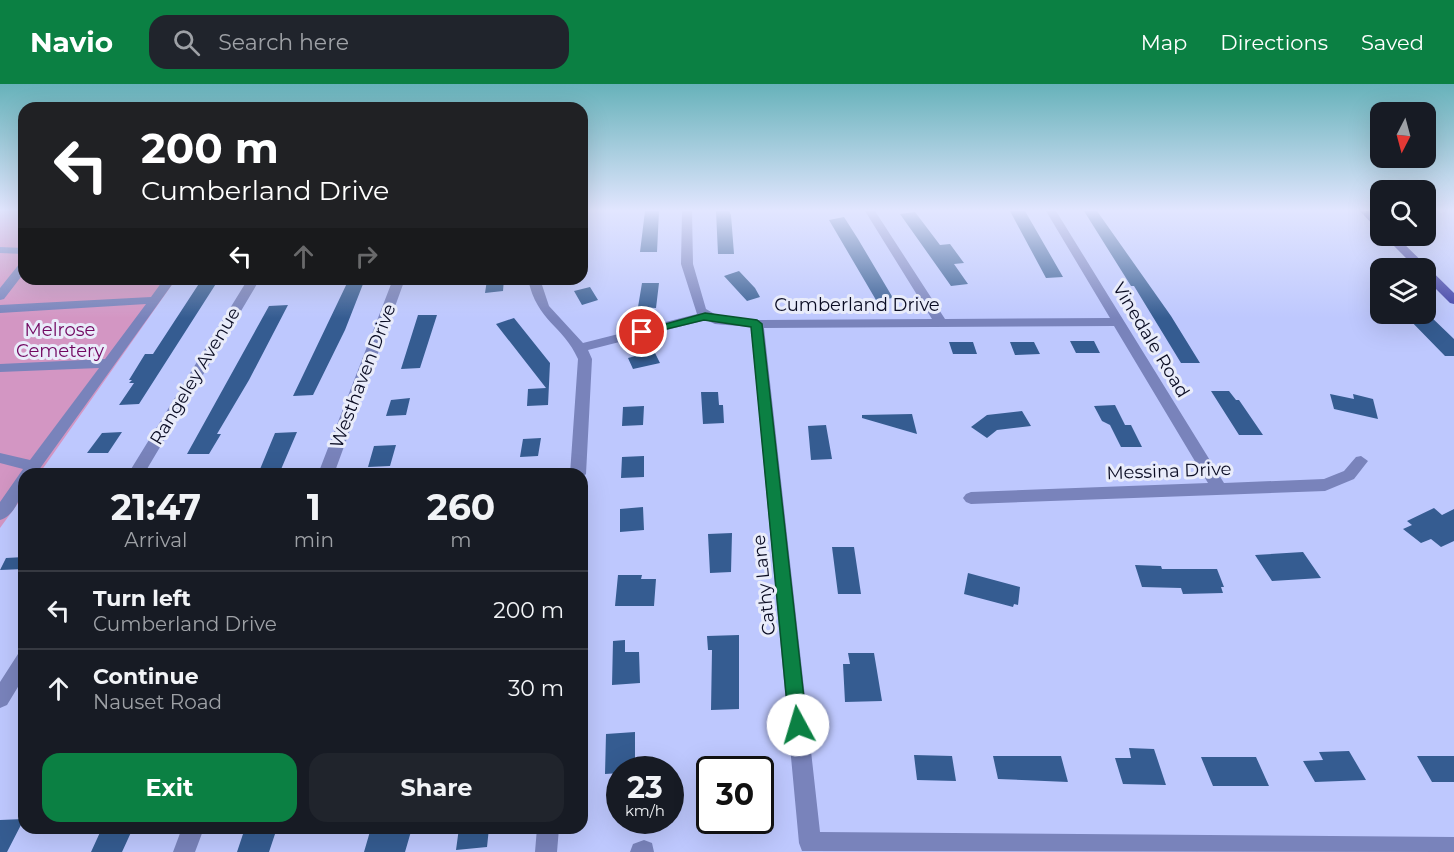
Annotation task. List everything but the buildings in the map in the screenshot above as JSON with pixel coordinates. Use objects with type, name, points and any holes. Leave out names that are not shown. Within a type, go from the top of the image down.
[{"type":"main road","points":[[1401,247],[1412,258]]},
{"type":"main road","points":[[1436,282],[1454,300]]},
{"type":"street","points":[[581,348],[705,316],[697,304],[688,273],[688,247]]},
{"type":"street","points":[[893,247],[941,323]]},
{"type":"street","name":"Vinedale Road","points":[[1074,247],[1219,488]]},
{"type":"street","points":[[0,250],[18,251]]},
{"type":"street","points":[[0,296],[18,273]]},
{"type":"street","points":[[32,468],[166,285]]},
{"type":"street","name":"Rangeley Avenue","points":[[140,468],[250,285]]},
{"type":"street","name":"Westhaven Drive","points":[[328,468],[397,285]]},
{"type":"street","points":[[535,285],[536,293],[548,315],[581,348],[586,371],[578,468]]},
{"type":"street","points":[[0,309],[155,300]]},
{"type":"street","name":"Cumberland Drive","points":[[705,316],[722,321],[757,324],[1119,322]]},
{"type":"street","name":"Cathy Lane","points":[[757,324],[810,843],[883,848]]},
{"type":"street","points":[[0,368],[108,363]]},
{"type":"street","points":[[0,458],[26,468]]},
{"type":"street","name":"Messina Drive","points":[[971,498],[1325,485],[1350,475],[1361,461]]},
{"type":"street","points":[[0,514],[18,488]]},
{"type":"street","points":[[0,699],[18,670]]},
{"type":"street","points":[[184,852],[191,834]]},
{"type":"street","points":[[546,852],[548,834]]},
{"type":"street","points":[[883,848],[1454,848]]},
{"type":"green space","name":"Melrose Cemetery","points":[[0,247],[18,247],[18,285],[172,285],[43,468],[18,468],[18,503],[0,528]]},
{"type":"route","points":[[642,332],[705,316],[715,320],[757,324],[798,725]]}]
